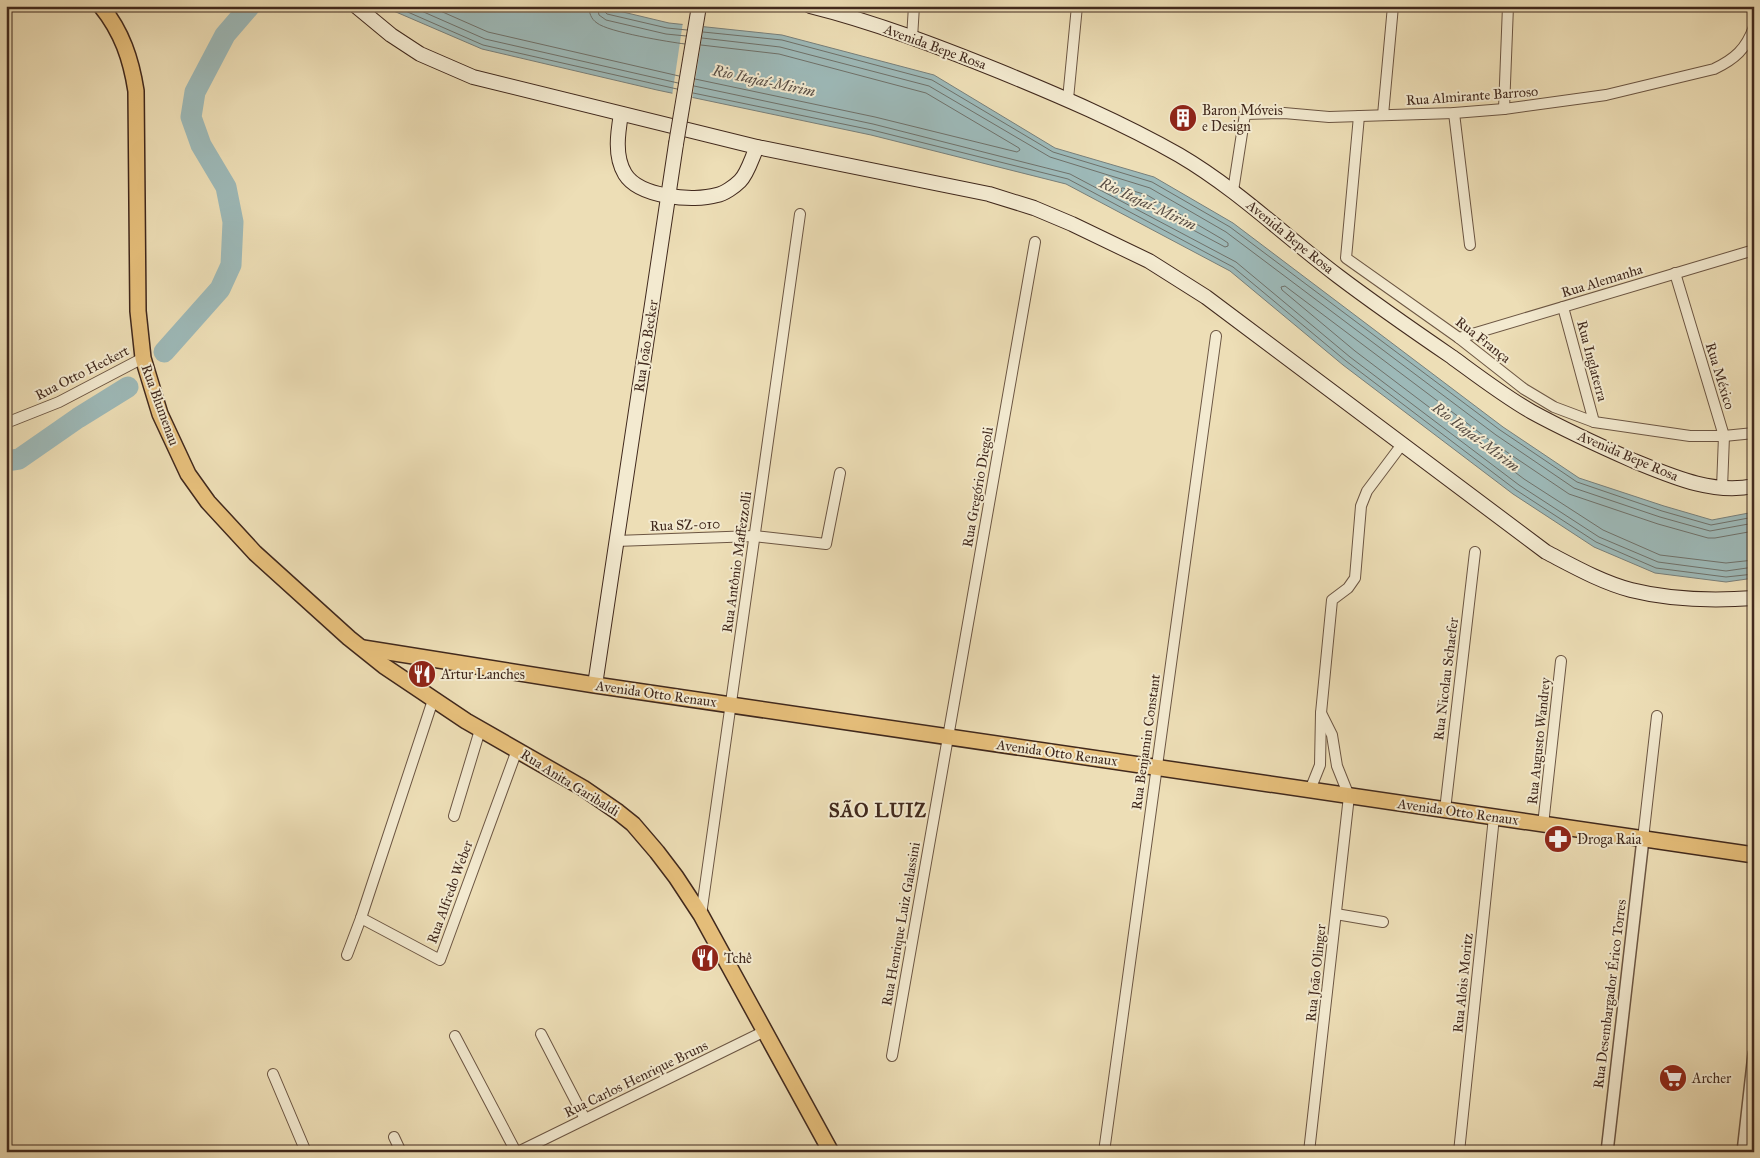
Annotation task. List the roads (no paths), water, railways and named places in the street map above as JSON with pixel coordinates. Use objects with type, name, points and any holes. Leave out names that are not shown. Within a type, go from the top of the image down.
[{"type":"main road","name":"Rua Blumenau","points":[[101,6],[118,29],[132,68],[136,91],[138,122],[138,311],[142,358],[160,414],[188,474],[208,502],[255,553],[361,648]]},
{"type":"main road","points":[[356,6],[391,35],[420,54],[473,78],[757,147],[989,194],[1034,208],[1072,224],[1149,261],[1206,297],[1546,552],[1592,576],[1630,590],[1677,598],[1726,600],[1754,598]]},
{"type":"main road","name":"Rua João Becker","points":[[594,685],[698,6]]},
{"type":"main road","name":"Avenida Bepe Rosa","points":[[810,6],[826,8],[960,55],[1068,99],[1178,155],[1204,170],[1233,191],[1390,315],[1530,410],[1604,448],[1649,467],[1701,484],[1722,488],[1754,486]]},
{"type":"main road","points":[[621,114],[618,149],[621,167],[626,176],[639,187],[668,195],[694,198],[719,195],[740,181],[757,147]]},
{"type":"main road","name":"Avenida Otto Renaux","points":[[361,648],[594,685],[1754,855]]},
{"type":"main road","name":"Rua Anita Garibaldi","points":[[361,648],[432,700],[480,730],[601,799],[633,824],[676,877],[701,915],[831,1152]]},
{"type":"main road","points":[[409,684],[404,668],[407,662],[414,656]]},
{"type":"street","points":[[912,38],[914,6]]},
{"type":"street","points":[[1068,99],[1077,6]]},
{"type":"street","points":[[1383,116],[1393,6]]},
{"type":"street","points":[[1504,109],[1508,6]]},
{"type":"street","name":"Rua Almirante Barroso","points":[[1233,191],[1246,114],[1284,113],[1329,117],[1454,113],[1504,109],[1606,96],[1701,74],[1725,64],[1740,53],[1754,27]]},
{"type":"street","points":[[1454,113],[1470,245]]},
{"type":"street","name":"Rua França","points":[[1359,116],[1346,258],[1459,338],[1508,378],[1554,407],[1594,422],[1690,436],[1754,434]]},
{"type":"street","name":"Rua Antônio Maffezzolli","points":[[701,915],[800,214]]},
{"type":"street","name":"Rua Gregório Diegoli","points":[[948,737],[1034,242]]},
{"type":"street","name":"Rua Alemanha","points":[[1459,338],[1754,250]]},
{"type":"street","name":"Rua México","points":[[1675,273],[1724,436],[1722,488]]},
{"type":"street","name":"Rua Inglaterra","points":[[1563,306],[1594,422]]},
{"type":"street","name":"Rua Benjamin Constant","points":[[1104,1152],[1216,336]]},
{"type":"street","name":"Rua Otto Heckert","points":[[6,423],[59,402],[142,358]]},
{"type":"street","points":[[1310,790],[1320,765],[1321,713],[1332,600],[1348,588],[1355,578],[1361,506],[1367,491],[1403,443]]},
{"type":"street","name":"Rua SZ-010","points":[[616,541],[754,536],[826,544],[840,473]]},
{"type":"street","name":"Rua Nicolau Schaefer","points":[[1445,810],[1475,552]]},
{"type":"street","name":"Rua Augusto Wandrey","points":[[1544,824],[1562,661]]},
{"type":"street","points":[[347,955],[361,918],[432,700]]},
{"type":"street","points":[[1321,713],[1332,735],[1337,766],[1349,796]]},
{"type":"street","points":[[1643,839],[1657,716]]},
{"type":"street","points":[[454,816],[480,730]]},
{"type":"street","name":"Rua Henrique Luiz Galassini","points":[[892,1056],[948,737]]},
{"type":"street","name":"Rua Alfredo Weber","points":[[361,918],[440,960],[517,750]]},
{"type":"street","name":"Rua João Olinger","points":[[1309,1152],[1349,796]]},
{"type":"street","name":"Rua Alois Moritz","points":[[1459,1152],[1494,817]]},
{"type":"street","name":"Rua Desembargador Érico Torres","points":[[1607,1152],[1643,839]]},
{"type":"street","points":[[1336,914],[1383,922]]},
{"type":"street","name":"Rua Carlos Henrique Bruns","points":[[517,1152],[765,1031]]},
{"type":"street","points":[[541,1034],[585,1119]]},
{"type":"street","points":[[455,1036],[517,1152]]},
{"type":"street","points":[[1743,1152],[1754,1054]]},
{"type":"street","points":[[273,1074],[306,1152]]},
{"type":"street","points":[[394,1137],[401,1152]]},
{"type":"water","name":"Rio Itajaí-Mirim","points":[[382,6],[598,6],[669,23],[782,35],[934,75],[1055,148],[1154,177],[1233,223],[1503,427],[1579,478],[1712,520],[1754,512],[1754,578],[1726,582],[1655,573],[1594,547],[1513,494],[1343,365],[1230,271],[1066,184],[871,135],[657,90],[482,49]]},
{"type":"waterway","points":[[164,352],[220,289],[231,265],[233,222],[226,187],[201,145],[191,117],[195,92],[225,35],[250,6]]},
{"type":"waterway","points":[[6,461],[19,459],[78,418],[128,387]]},
{"type":"place","name":"Baron Móveis e Design","points":[[1183,118]]},
{"type":"place","name":"Artur Lanches","points":[[422,674]]},
{"type":"place","name":"Droga Raia","points":[[1558,839]]},
{"type":"place","name":"Tchê","points":[[705,958]]},
{"type":"place","name":"Archer","points":[[1673,1078]]},
{"type":"district","name":"SÃO LUIZ","points":[[878,810]]}]
